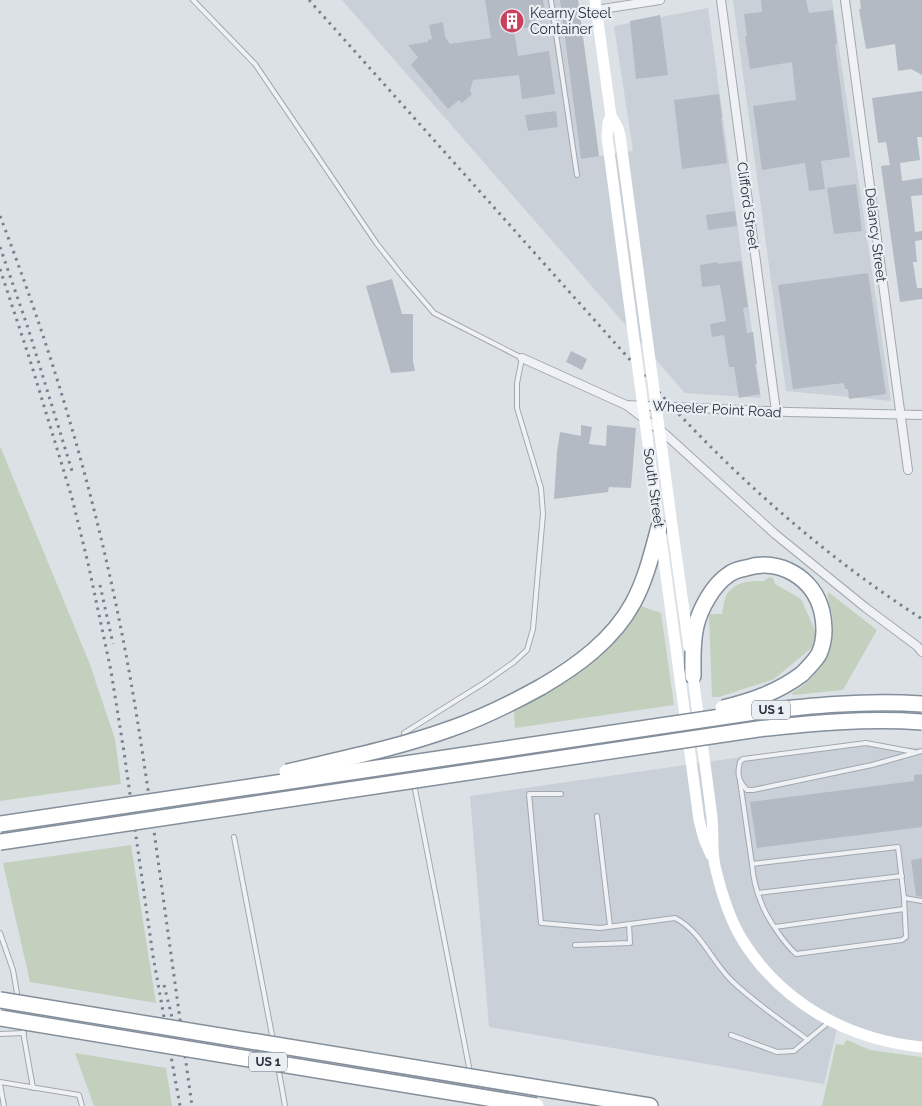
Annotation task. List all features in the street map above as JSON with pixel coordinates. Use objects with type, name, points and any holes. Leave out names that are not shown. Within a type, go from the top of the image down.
[{"type":"highway","points":[[188,796],[376,752],[422,738],[482,717],[541,687],[570,669],[597,647],[625,616],[633,604],[666,526]]},
{"type":"highway","points":[[622,732],[754,700],[782,688],[802,674],[819,653],[824,637],[824,621],[821,606],[813,591],[793,573],[769,564],[754,565],[728,574],[708,598],[699,617],[696,626],[693,676]]},
{"type":"highway","name":"US 1","points":[[0,824],[748,713],[820,705],[866,703],[922,704]]},
{"type":"highway","points":[[0,842],[758,729],[849,721],[922,722]]},
{"type":"highway","points":[[0,1000],[650,1106]]},
{"type":"highway","name":"US 1","points":[[0,1018],[536,1106]]},
{"type":"main road","name":"South Street","points":[[596,5],[611,116],[608,123],[607,137],[666,526],[693,676],[712,819],[713,859]]},
{"type":"main road","name":"South Street","points":[[666,526],[699,820],[726,904],[742,939],[764,968],[790,994],[830,1021],[869,1037],[922,1047]]},
{"type":"street","points":[[596,5],[657,0]]},
{"type":"street","name":"Clifford Street","points":[[720,0],[776,411]]},
{"type":"street","name":"Delancy Street","points":[[846,0],[908,470]]},
{"type":"street","name":"Wheeler Point Road","points":[[522,358],[626,405],[922,415]]},
{"type":"street","points":[[626,405],[665,434],[775,534],[866,608],[917,646],[922,652]]},
{"type":"lane","points":[[193,0],[256,64],[377,244],[434,313],[522,358],[517,383],[517,408],[541,488],[543,514],[533,629],[527,650],[514,662],[484,683],[404,733],[407,752]]},
{"type":"lane","points":[[551,0],[577,175]]},
{"type":"lane","points":[[752,864],[898,848],[906,937],[902,940],[796,954],[791,949],[761,904],[758,894],[753,876],[738,769],[743,759],[866,743],[914,752]]},
{"type":"lane","points":[[740,782],[747,790],[754,790],[872,765],[922,751]]},
{"type":"lane","points":[[409,762],[471,1079]]},
{"type":"lane","points":[[561,794],[529,794],[541,923],[600,928],[675,918],[684,922],[695,934],[730,979],[772,1015],[808,1040]]},
{"type":"lane","points":[[597,816],[610,926]]},
{"type":"lane","points":[[234,836],[274,1048]]},
{"type":"lane","points":[[758,894],[902,876]]},
{"type":"lane","points":[[904,898],[922,901]]},
{"type":"lane","points":[[775,927],[904,909]]},
{"type":"lane","points":[[575,946],[630,943],[629,924]]},
{"type":"lane","points":[[0,933],[12,970],[19,1006]]},
{"type":"lane","points":[[20,1015],[33,1088]]},
{"type":"lane","points":[[731,1035],[777,1052],[794,1051],[830,1021]]},
{"type":"lane","points":[[0,1034],[24,1033]]},
{"type":"lane","points":[[276,1058],[285,1106]]},
{"type":"lane","points":[[4,1106],[0,1083],[79,1094],[82,1106]]},
{"type":"lane","points":[[473,1088],[474,1097]]},
{"type":"shaded area","points":[[342,0],[578,0],[599,156],[633,151],[614,26],[708,8],[761,398],[685,393]]},
{"type":"shaded area","points":[[733,0],[832,0],[891,401],[786,391]]},
{"type":"shaded area","points":[[873,745],[922,748],[922,1048],[837,1028],[824,1084],[489,1027],[470,796],[755,755]]},
{"type":"green space","points":[[0,446],[89,662],[115,739],[121,784],[0,801]]},
{"type":"green space","points":[[769,577],[773,578],[775,584],[801,599],[816,633],[815,645],[774,679],[719,697],[712,697],[709,614],[722,614],[726,596],[735,586],[749,582],[764,581]]},
{"type":"green space","points":[[828,592],[877,630],[843,690],[793,695],[792,693],[813,677],[823,664],[829,648],[833,623]]},
{"type":"green space","points":[[641,606],[661,613],[674,705],[515,728],[514,710],[557,687],[598,656],[624,631]]},
{"type":"green space","points":[[131,845],[156,1003],[30,982],[3,863]]},
{"type":"green space","points":[[847,1040],[870,1050],[922,1057],[922,1106],[822,1106],[836,1044],[843,1045]]},
{"type":"green space","points":[[75,1053],[166,1068],[172,1106],[94,1106]]},
{"type":"building","points":[[485,0],[543,0],[545,15],[534,16],[536,26],[514,30],[518,56],[549,51],[555,94],[522,99],[519,75],[473,80],[470,91],[472,94],[462,103],[459,100],[448,109],[411,65],[418,57],[408,45],[428,42],[428,40],[432,39],[429,25],[443,22],[445,37],[450,44],[491,38]]},
{"type":"building","points":[[560,0],[578,0],[599,156],[581,159]]},
{"type":"building","points":[[761,0],[806,0],[809,13],[833,10],[837,44],[835,45],[850,157],[821,161],[825,189],[809,191],[805,163],[762,170],[753,106],[796,100],[792,62],[750,69],[744,14],[762,12]]},
{"type":"building","points":[[860,0],[922,0],[922,75],[911,69],[898,71],[895,44],[866,49],[859,9],[861,9]]},
{"type":"building","points":[[660,15],[668,75],[636,79],[630,21]]},
{"type":"building","points":[[922,91],[922,137],[917,137],[920,160],[900,163],[902,181],[922,178],[922,195],[911,196],[915,232],[922,231],[922,240],[915,241],[917,262],[913,262],[917,288],[922,288],[922,299],[900,302],[881,166],[890,165],[886,142],[878,143],[872,98]]},
{"type":"building","points":[[719,94],[727,163],[682,169],[674,100]]},
{"type":"building","points":[[556,111],[558,127],[528,131],[525,115]]},
{"type":"building","points":[[856,184],[862,231],[834,234],[827,188]]},
{"type":"building","points":[[735,211],[737,226],[708,230],[706,215]]},
{"type":"building","points":[[741,261],[748,307],[743,308],[747,333],[753,332],[757,364],[755,364],[760,394],[739,398],[734,367],[729,367],[724,335],[712,337],[710,324],[726,321],[720,285],[702,287],[700,265]]},
{"type":"building","points":[[868,273],[886,394],[849,399],[848,389],[845,389],[844,383],[793,389],[778,285]]},
{"type":"building","points":[[392,279],[402,314],[413,314],[413,362],[415,371],[391,373],[366,286]]},
{"type":"building","points":[[571,351],[587,359],[582,370],[566,362]]},
{"type":"building","points":[[581,425],[592,427],[589,444],[606,446],[607,425],[636,428],[631,488],[609,487],[608,492],[554,499],[560,432],[581,436]]},
{"type":"building","points":[[922,774],[922,827],[757,848],[750,802],[914,781],[914,775]]},
{"type":"building","points":[[922,858],[922,897],[916,896],[911,860]]},
{"type":"railway","points":[[309,0],[686,422],[749,484],[815,541],[885,594],[922,619]]},
{"type":"railway","points":[[0,216],[55,372],[86,478],[112,585],[143,754],[192,1106]]},
{"type":"railway","points":[[0,247],[28,328],[72,471]]},
{"type":"railway","points":[[0,269],[72,498],[88,563],[111,671],[153,956],[180,1106]]},
{"type":"railway","points":[[100,585],[113,644]]},
{"type":"railway","points":[[164,985],[177,1044]]},
{"type":"place","name":"Kearny Steel Container","points":[[512,21]]}]
